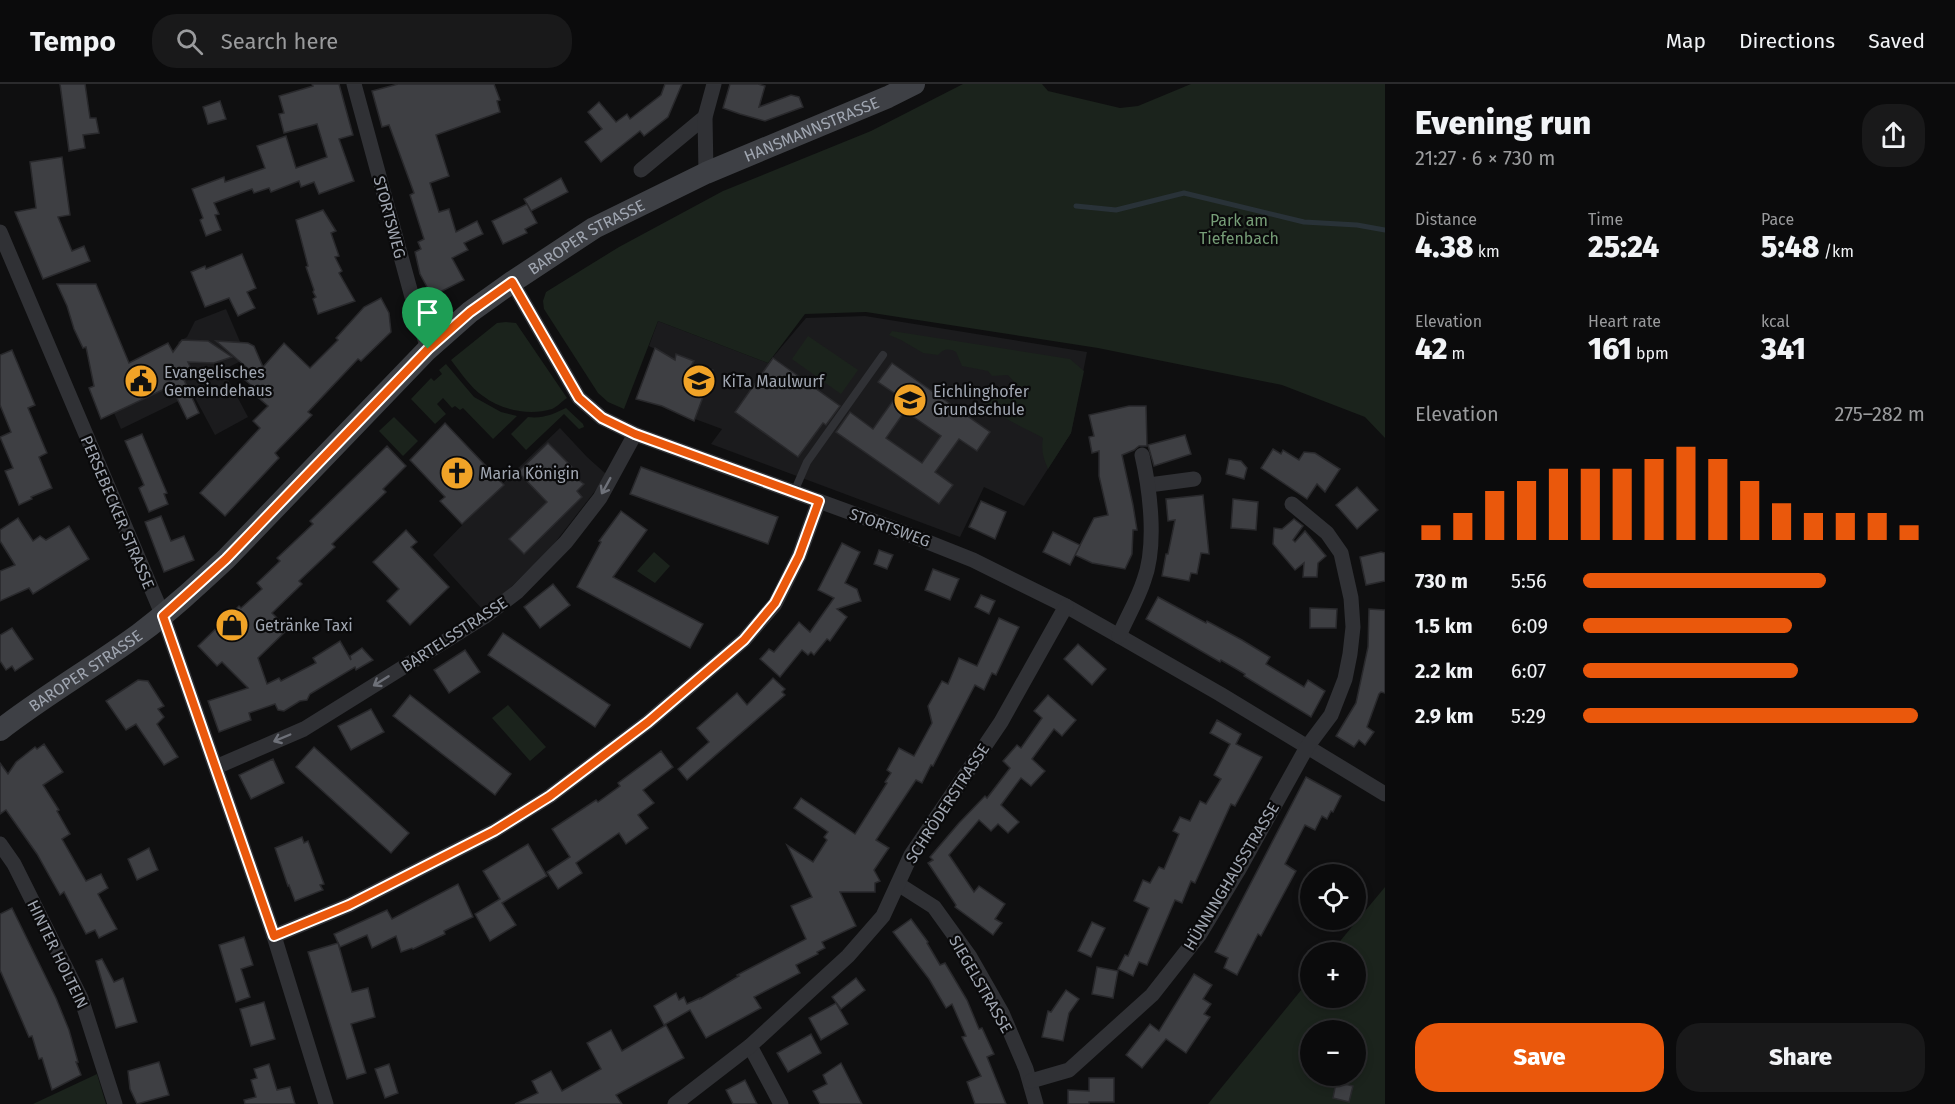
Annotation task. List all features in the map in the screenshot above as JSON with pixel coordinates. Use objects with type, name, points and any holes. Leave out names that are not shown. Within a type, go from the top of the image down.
[{"type":"main road","name":"HANSMANNSTRASSE","points":[[706,173],[878,102],[915,84]]},
{"type":"main road","name":"BAROPER STRASSE","points":[[0,730],[163,616],[226,559],[428,349],[470,312],[594,228],[706,173]]},
{"type":"street","name":"STORTSWEG","points":[[354,84],[428,349]]},
{"type":"street","points":[[706,173],[705,117],[714,84]]},
{"type":"street","points":[[641,170],[705,117]]},
{"type":"street","name":"PERSEBECKER STRASSE","points":[[0,232],[163,616],[274,936],[326,1104]]},
{"type":"street","name":"STORTSWEG","points":[[512,282],[579,398],[602,418],[635,434],[951,550],[1066,606],[1385,794]]},
{"type":"street","name":"BARTELSSTRASSE","points":[[216,767],[304,729],[484,617],[510,597],[566,542],[600,498],[635,434]]},
{"type":"street","points":[[1119,636],[1145,579],[1152,538],[1149,485],[1142,455]]},
{"type":"street","points":[[1149,485],[1194,479]]},
{"type":"street","points":[[274,936],[349,905],[494,831],[550,796],[648,722],[744,640],[775,603],[799,556],[819,501]]},
{"type":"street","name":"HÜNNINGHAUSSTRASSE","points":[[1031,1081],[1069,1070],[1152,995],[1200,934],[1238,871],[1306,747],[1331,715],[1345,679],[1350,654],[1353,627],[1351,598],[1341,553],[1327,534],[1292,504]]},
{"type":"street","name":"SCHRÖDERSTRASSE","points":[[675,1104],[750,1046],[848,956],[883,916],[911,855],[1001,722],[1066,606]]},
{"type":"street","name":"HINTER HOLTEIN","points":[[0,844],[14,864],[81,998],[115,1104]]},
{"type":"street","name":"SIEGELSTRASSE","points":[[898,884],[934,907],[970,957],[1002,1013],[1031,1081],[1036,1104]]},
{"type":"street","points":[[750,1046],[782,1104]]},
{"type":"lane","points":[[794,492],[807,462],[883,355]]},
{"type":"shaded area","points":[[226,309],[247,358],[223,370],[248,417],[215,435],[193,394],[121,429],[114,413],[186,379],[184,374],[192,370],[178,342],[187,337],[195,321]]},
{"type":"shaded area","name":"Eichlinghofer Grundschule","points":[[865,316],[1087,352],[1071,433],[1024,506],[984,487],[960,537],[711,444],[722,429],[695,419],[694,421],[662,406],[636,399],[655,349],[649,346],[658,321],[768,363],[806,318]]},
{"type":"shaded area","name":"Maria Königin","points":[[560,428],[606,474],[550,549],[506,592],[482,609],[433,555]]},
{"type":"green space","name":"Park am Tiefenbach","points":[[963,84],[1042,84],[1048,91],[1120,108],[1138,106],[1191,84],[1385,84],[1385,438],[1365,417],[1282,385],[1098,348],[866,312],[805,314],[768,363],[658,321],[624,409],[608,402],[598,393],[544,309],[543,301],[546,292],[619,247],[723,191],[871,131]]},
{"type":"green space","points":[[497,323],[516,323],[567,398],[554,408],[525,412],[498,405],[474,388],[451,360]]},
{"type":"green space","points":[[892,331],[1070,359],[1084,371],[1071,433],[1048,469],[1043,454],[1043,438],[1004,417],[983,401],[992,390],[1016,394],[1017,385],[1008,375],[992,376],[988,371],[962,366],[956,352],[951,350],[944,350],[938,355],[923,353],[889,335]]},
{"type":"green space","points":[[808,336],[858,370],[841,394],[792,359]]},
{"type":"green space","points":[[446,364],[474,397],[501,412],[517,416],[493,439],[463,408],[460,410],[455,406],[452,408],[443,398],[437,404],[446,414],[435,424],[411,399],[431,378],[434,381],[442,374],[439,370]]},
{"type":"green space","points":[[566,408],[584,427],[579,429],[564,414],[526,450],[511,434],[528,417],[548,416]]},
{"type":"green space","points":[[394,417],[418,441],[403,456],[379,431]]},
{"type":"green space","points":[[654,552],[670,566],[655,583],[637,571]]},
{"type":"green space","points":[[508,705],[546,747],[530,761],[492,718]]},
{"type":"green space","points":[[1385,887],[1385,1104],[1208,1104],[1300,991],[1300,1008],[1366,1008],[1366,942],[1339,942],[1349,930],[1366,930],[1366,910]]},
{"type":"green space","points":[[97,1074],[106,1104],[33,1104]]},
{"type":"building","points":[[60,84],[85,84],[90,118],[96,118],[99,133],[83,135],[85,148],[69,151]]},
{"type":"building","points":[[312,84],[339,84],[353,135],[339,139],[354,181],[319,194],[314,182],[301,187],[299,181],[271,192],[269,188],[254,193],[252,189],[214,203],[219,214],[215,215],[221,230],[206,236],[200,220],[203,218],[192,189],[224,177],[225,182],[265,168],[257,146],[286,136],[296,168],[327,157],[317,124],[284,133],[279,114],[284,113],[279,96],[313,86]]},
{"type":"building","points":[[398,84],[494,84],[500,100],[497,101],[500,112],[436,135],[449,176],[430,183],[439,212],[449,209],[456,232],[477,221],[483,234],[464,243],[468,250],[452,258],[464,280],[432,296],[420,274],[415,252],[421,249],[418,242],[424,239],[410,195],[414,193],[389,125],[382,127],[372,91]]},
{"type":"building","points":[[665,84],[682,84],[668,117],[644,136],[640,131],[601,162],[585,142],[602,129],[588,112],[599,102],[616,122],[627,114],[630,119],[661,95]]},
{"type":"building","points":[[730,84],[765,86],[759,107],[791,95],[799,97],[803,107],[765,121],[740,114],[723,108]]},
{"type":"building","points":[[220,101],[226,119],[208,124],[203,107]]},
{"type":"building","points":[[62,157],[70,215],[58,217],[72,251],[84,246],[90,261],[43,279],[15,212],[36,208],[30,162]]},
{"type":"building","points":[[561,178],[568,192],[531,211],[524,199]]},
{"type":"building","points":[[527,204],[537,223],[525,229],[527,233],[503,244],[492,221]]},
{"type":"building","points":[[323,210],[336,231],[331,233],[339,256],[335,257],[342,271],[339,273],[355,301],[318,314],[313,299],[316,297],[306,267],[308,266],[296,220]]},
{"type":"building","points":[[242,254],[256,288],[247,292],[255,308],[238,316],[229,298],[205,307],[191,272],[205,266],[206,269]]},
{"type":"building","points":[[57,284],[96,284],[129,363],[168,343],[173,352],[182,340],[208,341],[232,357],[214,363],[188,362],[192,371],[184,374],[186,379],[184,380],[199,413],[187,419],[171,386],[101,419],[89,388],[94,386],[86,347],[83,348],[74,329]]},
{"type":"building","points":[[381,298],[389,313],[391,332],[361,361],[358,359],[308,412],[312,415],[275,453],[279,458],[225,516],[200,493],[260,428],[253,421],[268,406],[248,389],[251,385],[245,380],[252,372],[216,341],[248,343],[254,346],[263,367],[284,343],[310,368],[338,340],[336,338],[364,307]]},
{"type":"building","points":[[655,348],[675,360],[676,354],[694,361],[691,366],[713,370],[694,421],[662,406],[636,399]]},
{"type":"building","points":[[12,350],[35,405],[28,408],[47,453],[39,457],[52,488],[19,505],[5,471],[13,468],[0,437],[11,432],[0,405],[0,355]]},
{"type":"building","points":[[773,358],[840,406],[826,425],[823,423],[798,457],[735,412]]},
{"type":"building","points":[[892,363],[990,432],[977,451],[959,439],[935,472],[953,485],[939,504],[836,432],[850,412],[873,429],[897,395],[878,382]],"holes":[[[905,411],[941,436],[922,463],[886,438]]]},
{"type":"building","points":[[1129,406],[1146,406],[1147,446],[1139,446],[1122,455],[1137,530],[1133,530],[1132,554],[1125,569],[1092,563],[1075,555],[1094,518],[1108,515],[1099,476],[1099,451],[1092,453],[1089,437],[1094,436],[1089,415]]},
{"type":"building","name":"Maria Königin","points":[[445,423],[504,485],[462,524],[440,501],[445,497],[410,460]]},
{"type":"building","points":[[142,434],[167,493],[164,494],[168,504],[149,512],[139,488],[144,485],[125,441]]},
{"type":"building","points":[[1185,435],[1191,454],[1154,466],[1148,445]]},
{"type":"building","points":[[548,443],[572,467],[569,473],[584,484],[577,491],[582,497],[524,554],[509,539],[547,502],[518,472]]},
{"type":"building","points":[[387,446],[406,466],[383,489],[386,492],[332,544],[335,547],[299,581],[302,584],[272,613],[288,629],[258,658],[267,684],[279,678],[281,681],[316,663],[313,658],[340,641],[351,660],[350,656],[362,648],[373,660],[356,670],[355,667],[310,694],[307,700],[300,701],[284,711],[278,710],[275,704],[249,713],[251,720],[219,732],[208,701],[248,688],[222,662],[217,666],[198,646],[239,606],[241,608],[262,589],[257,583],[280,561],[277,558],[313,524],[310,521]]},
{"type":"building","points":[[1273,449],[1281,454],[1283,450],[1299,460],[1304,452],[1315,453],[1340,469],[1325,492],[1317,484],[1307,499],[1261,468]]},
{"type":"building","points":[[1229,459],[1241,461],[1247,468],[1244,479],[1226,474]]},
{"type":"building","points":[[641,467],[778,517],[768,544],[630,494]]},
{"type":"building","points":[[1357,487],[1378,510],[1357,529],[1336,505]]},
{"type":"building","points":[[1203,495],[1209,554],[1201,553],[1197,574],[1191,573],[1189,581],[1162,576],[1175,520],[1168,521],[1166,499]]},
{"type":"building","points":[[1233,499],[1258,502],[1256,530],[1231,528]]},
{"type":"building","points":[[981,501],[1006,512],[995,539],[969,527]]},
{"type":"building","points":[[621,511],[647,530],[613,577],[703,624],[690,648],[577,587],[601,542],[599,541]]},
{"type":"building","points":[[161,516],[171,541],[184,536],[194,560],[164,572],[145,522]]},
{"type":"building","points":[[18,518],[33,541],[40,536],[46,540],[69,526],[89,559],[33,594],[29,588],[0,601],[0,571],[15,565],[0,541],[0,530]]},
{"type":"building","points":[[1294,519],[1303,526],[1293,540],[1295,542],[1305,531],[1326,556],[1318,563],[1317,577],[1303,577],[1304,563],[1295,570],[1273,544],[1274,528],[1282,529]]},
{"type":"building","points":[[406,530],[417,542],[411,547],[449,587],[410,625],[387,601],[399,589],[373,562]]},
{"type":"building","points":[[1053,532],[1080,545],[1070,565],[1043,552]]},
{"type":"building","points":[[842,543],[860,552],[845,583],[857,589],[861,601],[837,609],[847,617],[830,641],[827,639],[814,655],[811,652],[808,655],[802,650],[780,677],[760,659],[769,649],[774,652],[799,622],[810,632],[834,598],[818,590]]},
{"type":"building","points":[[879,550],[893,555],[887,569],[874,564]]},
{"type":"building","points":[[1385,553],[1385,581],[1366,585],[1360,557]]},
{"type":"building","points":[[933,569],[959,579],[950,600],[925,590]]},
{"type":"building","points":[[553,584],[570,605],[540,628],[524,607]]},
{"type":"building","points":[[981,595],[995,601],[989,614],[975,607]]},
{"type":"building","points":[[1158,597],[1206,623],[1207,621],[1270,657],[1266,664],[1304,687],[1308,680],[1325,691],[1311,717],[1244,676],[1245,674],[1146,619]]},
{"type":"building","points":[[1310,608],[1337,609],[1336,628],[1310,628]]},
{"type":"building","points":[[1369,609],[1385,610],[1385,693],[1379,694],[1367,727],[1374,732],[1365,745],[1359,740],[1354,747],[1336,736],[1356,703],[1368,647]]},
{"type":"building","points":[[999,618],[1019,627],[996,675],[992,673],[984,690],[975,685],[933,766],[931,765],[922,783],[916,780],[876,840],[889,848],[874,870],[880,881],[875,883],[875,892],[840,892],[856,926],[822,942],[825,948],[796,965],[800,973],[754,997],[761,1008],[706,1038],[690,1010],[664,1025],[654,1006],[676,993],[679,1000],[684,997],[687,1004],[700,999],[739,976],[737,975],[806,939],[791,906],[812,897],[787,845],[813,862],[827,840],[824,837],[828,832],[794,808],[801,798],[855,834],[887,783],[885,782],[891,773],[887,770],[899,748],[914,756],[932,723],[928,706],[942,681],[948,684],[959,658],[977,666]]},
{"type":"building","points":[[12,628],[33,659],[15,671],[12,666],[6,670],[0,661],[0,635]]},
{"type":"building","points":[[503,633],[610,705],[595,727],[488,655]]},
{"type":"building","points":[[1078,644],[1106,669],[1092,685],[1064,659]]},
{"type":"building","points":[[465,650],[480,672],[449,693],[434,670]]},
{"type":"building","points":[[773,678],[785,689],[782,692],[785,695],[687,780],[678,769],[709,742],[697,728],[737,693],[747,705]]},
{"type":"building","points":[[138,680],[148,681],[164,706],[158,709],[164,717],[157,724],[178,757],[164,765],[136,724],[126,730],[106,701]]},
{"type":"building","points":[[410,695],[511,774],[495,795],[393,716]]},
{"type":"building","points":[[1048,695],[1076,720],[1062,736],[1054,729],[1032,759],[1045,771],[1031,786],[1021,778],[1001,805],[1019,822],[1008,833],[998,824],[991,831],[979,820],[949,855],[974,892],[979,886],[1005,904],[995,919],[1002,923],[993,935],[955,907],[956,905],[928,863],[933,860],[930,857],[959,823],[985,796],[987,798],[1010,768],[1003,761],[1017,745],[1021,748],[1042,718],[1034,711]]},
{"type":"building","points":[[371,709],[384,732],[351,750],[338,726]]},
{"type":"building","points":[[1217,720],[1241,734],[1236,744],[1262,757],[1235,806],[1231,804],[1195,883],[1191,881],[1182,903],[1175,900],[1147,965],[1139,962],[1133,976],[1118,969],[1125,955],[1128,956],[1149,908],[1134,901],[1143,880],[1150,883],[1159,867],[1164,869],[1179,834],[1173,831],[1180,817],[1190,821],[1200,801],[1206,804],[1221,779],[1214,775],[1230,744],[1210,733]]},
{"type":"building","points":[[44,744],[63,772],[43,785],[59,810],[57,811],[70,834],[62,839],[86,881],[101,874],[108,888],[98,894],[117,929],[99,938],[95,930],[86,934],[64,892],[60,895],[37,854],[6,810],[0,814],[0,763],[8,774],[16,762],[35,747],[37,749]]},
{"type":"building","points":[[314,747],[409,833],[391,853],[296,767]]},
{"type":"building","points":[[661,751],[673,767],[643,790],[654,803],[638,815],[648,828],[626,844],[619,833],[576,863],[582,873],[558,889],[547,872],[570,857],[552,829],[596,800],[598,802],[620,786],[618,783]]},
{"type":"building","points":[[273,759],[284,783],[251,799],[239,775]]},
{"type":"building","points":[[1306,777],[1341,796],[1333,812],[1331,811],[1327,819],[1322,816],[1315,830],[1305,825],[1285,864],[1296,871],[1261,936],[1258,934],[1237,975],[1224,968],[1228,958],[1215,952]]},
{"type":"building","points":[[302,837],[304,843],[308,841],[324,884],[320,885],[323,890],[295,901],[275,848]]},
{"type":"building","points":[[528,844],[547,876],[502,903],[516,925],[490,941],[475,914],[500,899],[483,871]]},
{"type":"building","points":[[149,848],[158,870],[137,880],[128,859]]},
{"type":"building","points":[[458,884],[473,917],[444,931],[445,934],[401,952],[396,936],[372,948],[367,935],[340,947],[334,934],[387,910],[392,919]]},
{"type":"building","points":[[12,908],[56,998],[69,1030],[81,1075],[52,1090],[42,1058],[39,1059],[32,1036],[29,1037],[0,970],[0,914]]},
{"type":"building","points":[[911,919],[928,942],[940,965],[945,963],[967,1000],[979,1029],[982,1028],[994,1054],[987,1057],[1006,1104],[975,1104],[967,1082],[981,1076],[962,1037],[966,1036],[952,1004],[946,1008],[929,979],[893,932]]},
{"type":"building","points":[[1092,922],[1105,928],[1091,957],[1078,951]]},
{"type":"building","points":[[244,937],[253,965],[241,969],[250,997],[236,1002],[219,945]]},
{"type":"building","points":[[338,943],[352,992],[368,988],[375,1017],[351,1024],[366,1073],[347,1079],[308,952]]},
{"type":"building","points":[[102,959],[114,982],[123,978],[137,1022],[116,1028],[96,961]]},
{"type":"building","points":[[1097,967],[1118,971],[1113,998],[1092,994]]},
{"type":"building","points":[[1194,974],[1212,985],[1203,999],[1211,1004],[1204,1014],[1210,1017],[1186,1053],[1166,1039],[1142,1068],[1126,1055],[1150,1024],[1159,1031]]},
{"type":"building","points":[[856,978],[865,990],[841,1009],[832,997]]},
{"type":"building","points":[[1066,990],[1079,999],[1069,1013],[1063,1041],[1042,1037],[1048,1011],[1051,1012]]},
{"type":"building","points":[[264,1002],[275,1039],[251,1046],[240,1009]]},
{"type":"building","points":[[836,1003],[848,1024],[821,1040],[809,1018]]},
{"type":"building","points":[[666,1025],[684,1058],[616,1095],[622,1104],[515,1104],[538,1093],[532,1081],[551,1071],[562,1091],[601,1069],[587,1043],[611,1030],[622,1051]]},
{"type":"building","points":[[811,1034],[821,1053],[788,1072],[777,1053]]},
{"type":"building","points":[[159,1062],[169,1095],[137,1104],[130,1089],[128,1071]]},
{"type":"building","points":[[841,1063],[862,1104],[820,1104],[813,1091],[827,1084],[823,1075]]},
{"type":"building","points":[[269,1064],[277,1090],[290,1087],[295,1104],[245,1104],[244,1100],[256,1097],[251,1080],[257,1078],[254,1069]]},
{"type":"building","points":[[389,1064],[398,1093],[385,1098],[375,1069]]},
{"type":"building","points":[[1089,1078],[1114,1078],[1114,1102],[1068,1104],[1068,1090],[1089,1091]]},
{"type":"building","points":[[745,1080],[757,1104],[733,1104],[726,1090]]},
{"type":"building","points":[[1335,1086],[1353,1086],[1349,1102],[1333,1098]]},
{"type":"waterway","points":[[1076,206],[1116,210],[1184,193],[1304,222],[1357,225],[1385,230]]},
{"type":"place","name":"Evangelisches Gemeindehaus","points":[[141,381]]},
{"type":"place","name":"KiTa Maulwurf","points":[[699,381]]},
{"type":"place","name":"Eichlinghofer Grundschule","points":[[910,400]]},
{"type":"place","name":"Maria Königin","points":[[457,473]]},
{"type":"place","name":"Getränke Taxi","points":[[232,625]]},
{"type":"route","points":[[512,282],[579,398],[602,418],[635,434],[819,501],[799,556],[775,603],[744,640],[648,722],[550,796],[494,831],[349,905],[274,936],[163,616],[226,559],[428,349],[470,312],[512,282]]}]
